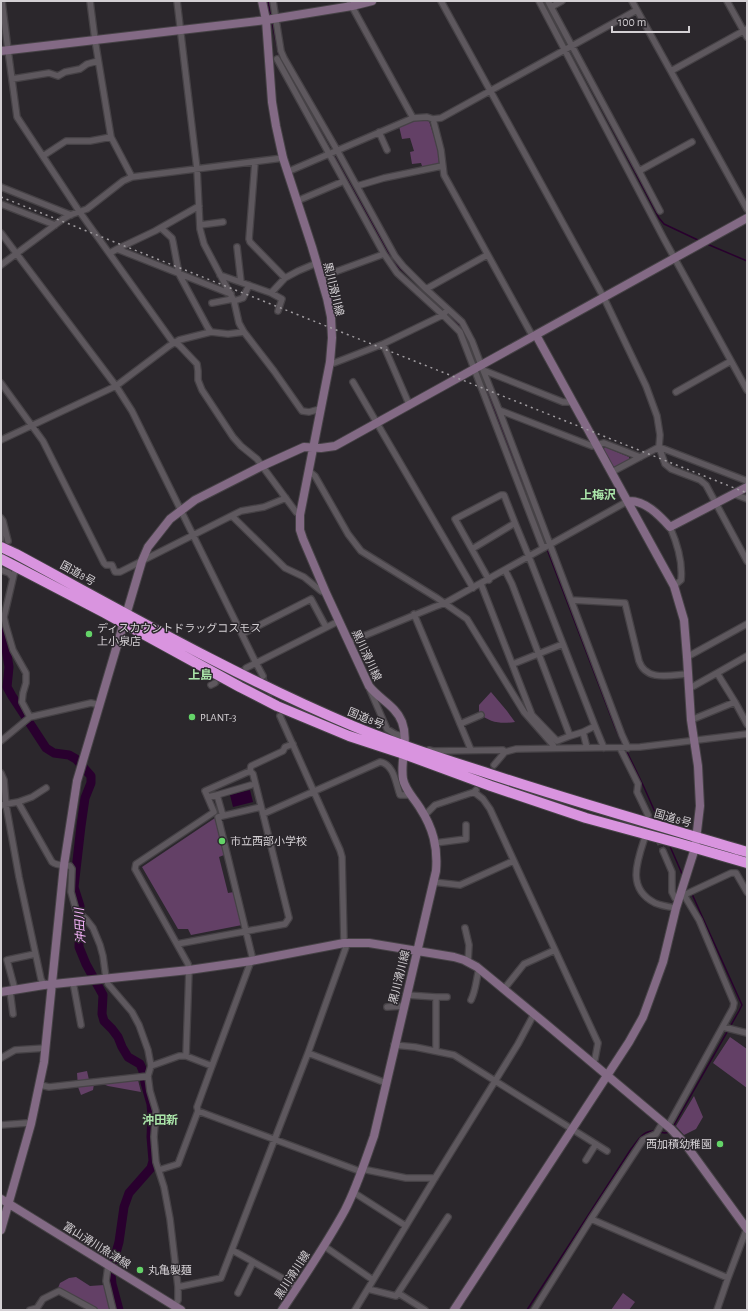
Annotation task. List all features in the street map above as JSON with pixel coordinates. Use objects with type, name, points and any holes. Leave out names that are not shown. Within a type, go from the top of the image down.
[{"type":"highway","name":"国道8号","points":[[4,544],[16,554],[125,619]]},
{"type":"highway","name":"国道8号","points":[[1,559],[283,695],[354,726],[405,745],[554,794],[695,843],[747,864]]},
{"type":"highway","name":"国道8号","points":[[405,745],[491,786],[579,816],[646,834],[747,852]]},
{"type":"street","points":[[2,1],[4,50],[12,79],[17,117],[79,211],[172,341],[175,342],[197,364],[198,380],[202,390],[233,437],[241,446],[257,459],[300,515]]},
{"type":"street","points":[[90,1],[98,62],[112,137],[132,177]]},
{"type":"street","points":[[177,1],[197,169],[200,225],[204,244],[233,298],[239,323],[244,332],[302,411],[309,412],[320,409]]},
{"type":"street","name":"黒川滑川線","points":[[262,1],[266,20],[272,102],[276,126],[287,172],[317,263],[331,317],[332,338],[330,362],[300,515],[300,530],[326,593],[369,686],[375,694],[394,709],[401,720],[405,745],[403,778],[410,795],[425,815],[435,842],[437,857],[436,871],[403,1006],[374,1136],[362,1171],[345,1210],[324,1246],[282,1310]]},
{"type":"street","points":[[274,1],[281,51],[284,58],[337,150],[395,256],[402,266],[462,322],[467,329],[483,367],[628,748]]},
{"type":"street","points":[[4,50],[266,20],[350,3],[372,1]]},
{"type":"street","points":[[442,1],[604,298],[646,386],[657,416],[660,435],[659,447],[665,464],[671,469],[700,480],[706,485],[747,561]]},
{"type":"street","points":[[539,1],[675,258],[747,390]]},
{"type":"street","points":[[548,1],[660,211]]},
{"type":"street","points":[[551,7],[562,1]]},
{"type":"street","points":[[632,1],[747,209]]},
{"type":"street","points":[[727,1],[745,30],[747,38]]},
{"type":"street","points":[[350,3],[413,118]]},
{"type":"street","points":[[287,172],[413,118],[440,118],[637,10]]},
{"type":"street","points":[[671,71],[745,30]]},
{"type":"street","points":[[277,59],[384,254],[397,273],[460,332],[543,548]]},
{"type":"street","points":[[12,79],[49,73],[58,76],[65,72],[80,69],[87,64],[98,62]]},
{"type":"street","points":[[433,119],[441,150],[444,175],[487,255],[573,402],[674,586],[684,620],[688,657],[690,720],[700,785],[700,806],[695,843],[681,896],[676,908],[663,962],[643,1017],[607,1076],[454,1310]]},
{"type":"street","points":[[380,132],[387,150]]},
{"type":"street","points":[[43,156],[66,141],[90,141],[112,137]]},
{"type":"street","points":[[639,171],[692,142]]},
{"type":"street","points":[[1,265],[55,225],[79,211],[87,209],[123,181],[132,177],[283,158]]},
{"type":"street","points":[[255,162],[249,239],[250,242],[285,278]]},
{"type":"street","points":[[357,186],[384,178],[442,166]]},
{"type":"street","points":[[297,201],[344,181]]},
{"type":"street","points":[[1,187],[71,215]]},
{"type":"street","points":[[640,192],[648,188]]},
{"type":"street","points":[[1,204],[55,225]]},
{"type":"street","points":[[110,253],[162,228],[199,206]]},
{"type":"street","points":[[1,1230],[5,1201],[31,1124],[40,1086],[46,1048],[48,985],[77,781],[142,561],[148,547],[170,519],[195,500],[262,466],[304,447],[321,448],[335,446],[474,369],[483,367],[534,336],[747,218]]},
{"type":"street","points":[[200,225],[223,222]]},
{"type":"street","points":[[162,228],[172,238],[179,274],[211,332]]},
{"type":"street","points":[[1,232],[116,386],[132,411],[263,676]]},
{"type":"street","points":[[237,247],[241,282]]},
{"type":"street","points":[[117,249],[233,298]]},
{"type":"street","points":[[321,277],[384,254]]},
{"type":"street","points":[[426,289],[487,255]]},
{"type":"street","points":[[271,293],[285,278],[317,263]]},
{"type":"street","points":[[220,275],[271,293],[282,299],[278,311]]},
{"type":"street","points":[[212,303],[233,298],[243,298],[249,285]]},
{"type":"street","points":[[330,362],[334,364],[383,344],[443,315],[448,309]]},
{"type":"street","points":[[1,440],[116,386],[175,342],[211,332],[228,334],[244,332]]},
{"type":"street","points":[[383,344],[409,404]]},
{"type":"street","points":[[676,392],[731,361]]},
{"type":"street","points":[[483,367],[563,402],[573,402]]},
{"type":"street","points":[[353,382],[473,588]]},
{"type":"street","points":[[1,383],[32,425],[50,454],[104,563],[106,565],[112,565],[115,572],[120,572],[241,512],[264,507],[286,498]]},
{"type":"street","points":[[499,410],[592,446],[604,443],[640,457]]},
{"type":"street","points":[[612,472],[659,447],[747,481]]},
{"type":"street","points":[[309,471],[315,476],[348,534],[361,551],[445,603],[467,619],[524,712],[553,745]]},
{"type":"street","points":[[670,527],[747,487]]},
{"type":"street","points":[[734,494],[747,499]]},
{"type":"street","points":[[489,580],[456,519],[501,495],[504,495],[604,748]]},
{"type":"street","points":[[349,642],[414,614],[445,603],[489,580],[628,501],[634,501],[659,514],[670,527],[676,542],[682,571],[681,580],[674,586]]},
{"type":"street","points":[[232,516],[285,568],[304,577],[321,591],[326,593]]},
{"type":"street","points":[[1,518],[3,521],[4,544]]},
{"type":"street","points":[[472,549],[515,523]]},
{"type":"street","points":[[1,525],[1,539]]},
{"type":"street","points":[[17,567],[4,617],[13,650],[26,673],[26,683],[22,693],[22,702],[30,717]]},
{"type":"street","points":[[1,570],[10,574],[13,578]]},
{"type":"street","points":[[505,570],[512,584],[570,736]]},
{"type":"street","points":[[481,584],[532,715],[557,741],[595,726]]},
{"type":"street","points":[[242,634],[311,599],[326,627]]},
{"type":"street","points":[[571,600],[625,603],[639,661],[644,671],[657,676],[688,674]]},
{"type":"street","points":[[414,614],[471,750]]},
{"type":"street","points":[[246,668],[339,621]]},
{"type":"street","points":[[688,657],[747,624]]},
{"type":"street","points":[[513,664],[563,644]]},
{"type":"street","points":[[688,688],[747,656]]},
{"type":"street","points":[[717,673],[747,724]]},
{"type":"street","points":[[369,686],[387,729],[395,734],[405,745],[433,751],[503,750],[505,752]]},
{"type":"street","points":[[690,720],[735,702]]},
{"type":"street","points":[[1,741],[30,717],[91,703],[100,705]]},
{"type":"street","points":[[460,724],[481,715]]},
{"type":"street","points":[[178,1287],[221,1278],[308,1053],[346,948],[344,943],[342,857],[315,792],[280,716]]},
{"type":"street","points":[[583,732],[587,748]]},
{"type":"street","points":[[494,765],[505,752],[516,749],[628,748],[747,734]]},
{"type":"street","points":[[186,1056],[188,964],[135,869],[136,864],[214,812],[205,791],[250,771],[251,766],[283,751],[285,747],[293,744]]},
{"type":"street","points":[[620,748],[638,784],[637,792],[648,816]]},
{"type":"street","points":[[263,814],[380,762],[390,767],[400,795],[410,795]]},
{"type":"street","points":[[177,944],[285,924],[289,918],[253,774],[250,771]]},
{"type":"street","points":[[1,773],[4,780],[4,805],[35,954],[41,979],[48,985]]},
{"type":"street","points":[[208,797],[252,785]]},
{"type":"street","points":[[4,805],[32,797],[46,788]]},
{"type":"street","points":[[425,815],[435,805],[475,791],[490,809],[598,1043],[595,1059],[592,1064]]},
{"type":"street","points":[[217,795],[223,816]]},
{"type":"street","points":[[18,802],[52,862],[55,865],[70,866],[72,869],[71,892],[76,910],[93,928],[103,956],[108,984],[132,1012],[139,1025],[148,1050],[151,1066],[148,1076],[150,1091],[156,1111],[154,1137],[156,1162],[164,1188],[170,1219],[178,1287],[178,1308]]},
{"type":"street","points":[[159,1170],[178,1164],[198,1111],[197,1107],[252,956],[218,817],[261,807]]},
{"type":"street","points":[[435,842],[466,839],[466,825]]},
{"type":"street","points":[[646,834],[636,866],[636,878],[640,890],[647,898],[657,904],[676,908]]},
{"type":"street","points":[[664,851],[672,872],[672,892],[675,898],[731,873],[736,873],[747,892]]},
{"type":"street","points":[[433,882],[460,885],[513,861]]},
{"type":"street","points":[[534,1310],[643,1140],[656,1134],[659,1127],[666,1124],[733,1008],[734,1003],[699,920],[681,896]]},
{"type":"street","points":[[465,928],[469,945],[468,962]]},
{"type":"street","points":[[1,992],[106,978],[189,970],[251,961],[344,943],[369,943],[454,957],[468,962],[504,989],[592,1064],[666,1124],[686,1144],[747,1228],[717,1310]]},
{"type":"street","points":[[504,989],[524,964],[555,950]]},
{"type":"street","points":[[13,1014],[13,991],[7,960],[35,954]]},
{"type":"street","points":[[471,1000],[475,992],[479,969]]},
{"type":"street","points":[[73,982],[81,1025]]},
{"type":"street","points":[[406,995],[436,998],[447,997]]},
{"type":"street","points":[[436,998],[436,1051]]},
{"type":"street","points":[[387,1006],[403,1006]]},
{"type":"street","points":[[355,1310],[518,1044],[534,1014]]},
{"type":"street","points":[[723,1027],[747,1033]]},
{"type":"street","points":[[394,1045],[415,1047],[454,1055],[607,1151]]},
{"type":"street","points":[[1,1058],[14,1050],[46,1048]]},
{"type":"street","points":[[308,1053],[386,1082]]},
{"type":"street","points":[[151,1066],[179,1056],[186,1056],[212,1066]]},
{"type":"street","points":[[40,1086],[49,1087],[148,1076]]},
{"type":"street","points":[[198,1111],[362,1171],[406,1178],[435,1178]]},
{"type":"street","points":[[1,1125],[31,1124]]},
{"type":"street","points":[[586,1160],[596,1144]]},
{"type":"street","points":[[353,1192],[406,1226]]},
{"type":"street","name":"富山滑川魚津線","points":[[5,1201],[178,1308]]},
{"type":"street","points":[[368,1289],[396,1296],[448,1217]]},
{"type":"street","points":[[591,1219],[728,1278]]},
{"type":"street","points":[[324,1246],[373,1280]]},
{"type":"street","points":[[232,1250],[298,1287]]},
{"type":"street","points":[[238,1293],[253,1262]]},
{"type":"street","points":[[108,1266],[106,1282],[113,1310]]},
{"type":"street","points":[[30,1310],[37,1308],[44,1299],[59,1291],[94,1310]]},
{"type":"street","points":[[398,1293],[425,1310]]},
{"type":"shaded area","points":[[424,119],[429,121],[438,149],[439,164],[423,169],[421,163],[412,164],[410,152],[414,151],[410,138],[402,139],[399,126],[413,120]]},
{"type":"shaded area","points":[[605,447],[629,457],[629,461],[614,468],[603,450]]},
{"type":"shaded area","points":[[491,692],[515,722],[505,723],[492,721],[479,713],[479,705]]},
{"type":"shaded area","points":[[250,790],[253,802],[233,807],[230,795]]},
{"type":"shaded area","points":[[215,818],[224,855],[219,857],[228,893],[234,892],[242,925],[191,935],[188,929],[178,929],[142,867]]},
{"type":"shaded area","points":[[730,1037],[747,1049],[747,1088],[713,1063]]},
{"type":"shaded area","points":[[87,1071],[89,1080],[94,1084],[93,1090],[81,1095],[78,1087],[77,1073]]},
{"type":"shaded area","points":[[138,1080],[141,1092],[103,1084]]},
{"type":"shaded area","points":[[694,1096],[703,1117],[696,1129],[684,1135],[676,1126]]},
{"type":"shaded area","points":[[76,1277],[90,1286],[104,1285],[111,1310],[98,1310],[58,1288],[60,1283],[69,1278]]},
{"type":"shaded area","points":[[623,1293],[635,1302],[629,1310],[611,1310]]},
{"type":"waterway","points":[[268,1],[271,17]]},
{"type":"waterway","points":[[272,22],[279,56],[331,151]]},
{"type":"waterway","points":[[576,59],[659,218],[664,224],[700,241]]},
{"type":"waterway","points":[[333,154],[395,264],[416,282]]},
{"type":"waterway","points":[[707,244],[747,261]]},
{"type":"waterway","points":[[433,299],[444,310]]},
{"type":"waterway","points":[[447,313],[459,324],[477,364]]},
{"type":"waterway","points":[[479,369],[546,545]]},
{"type":"waterway","points":[[547,549],[623,745]]},
{"type":"waterway","name":"沖田川","points":[[1,626],[9,667],[7,687],[12,696],[46,748],[54,753],[69,755],[76,759],[91,776],[91,783],[85,798],[74,887],[80,906],[79,947],[86,964],[103,995],[102,1014],[104,1021],[118,1037],[128,1057],[140,1064],[151,1104],[153,1161],[151,1168],[129,1193],[124,1207],[119,1242],[114,1260]]},
{"type":"waterway","points":[[625,748],[659,821]]},
{"type":"waterway","points":[[669,844],[683,876]]},
{"type":"waterway","points":[[673,1127],[742,1005],[692,894]]},
{"type":"waterway","points":[[527,1310],[631,1149],[644,1134],[655,1131]]},
{"type":"waterway","points":[[659,1132],[670,1132]]},
{"type":"waterway","name":"沖田川","points":[[111,1274],[119,1310]]},
{"type":"tunnel","points":[[215,683],[246,668]]},
{"type":"tunnel","points":[[263,676],[275,704]]},
{"type":"tunnel","points":[[651,824],[663,851]]},
{"type":"railway","points":[[1,197],[747,493]]},
{"type":"place","name":"ディスカウントドラッグコスモス 上小泉店","points":[[89,634]]},
{"type":"place","name":"PLANT-3","points":[[192,717]]},
{"type":"place","name":"市立西部小学校","points":[[222,841]]},
{"type":"place","name":"西加積幼稚園","points":[[720,1144]]},
{"type":"place","name":"丸亀製麺","points":[[140,1270]]},
{"type":"district","name":"上梅沢","points":[[598,495]]},
{"type":"district","name":"上島","points":[[200,675]]},
{"type":"district","name":"沖田新","points":[[160,1120]]}]
